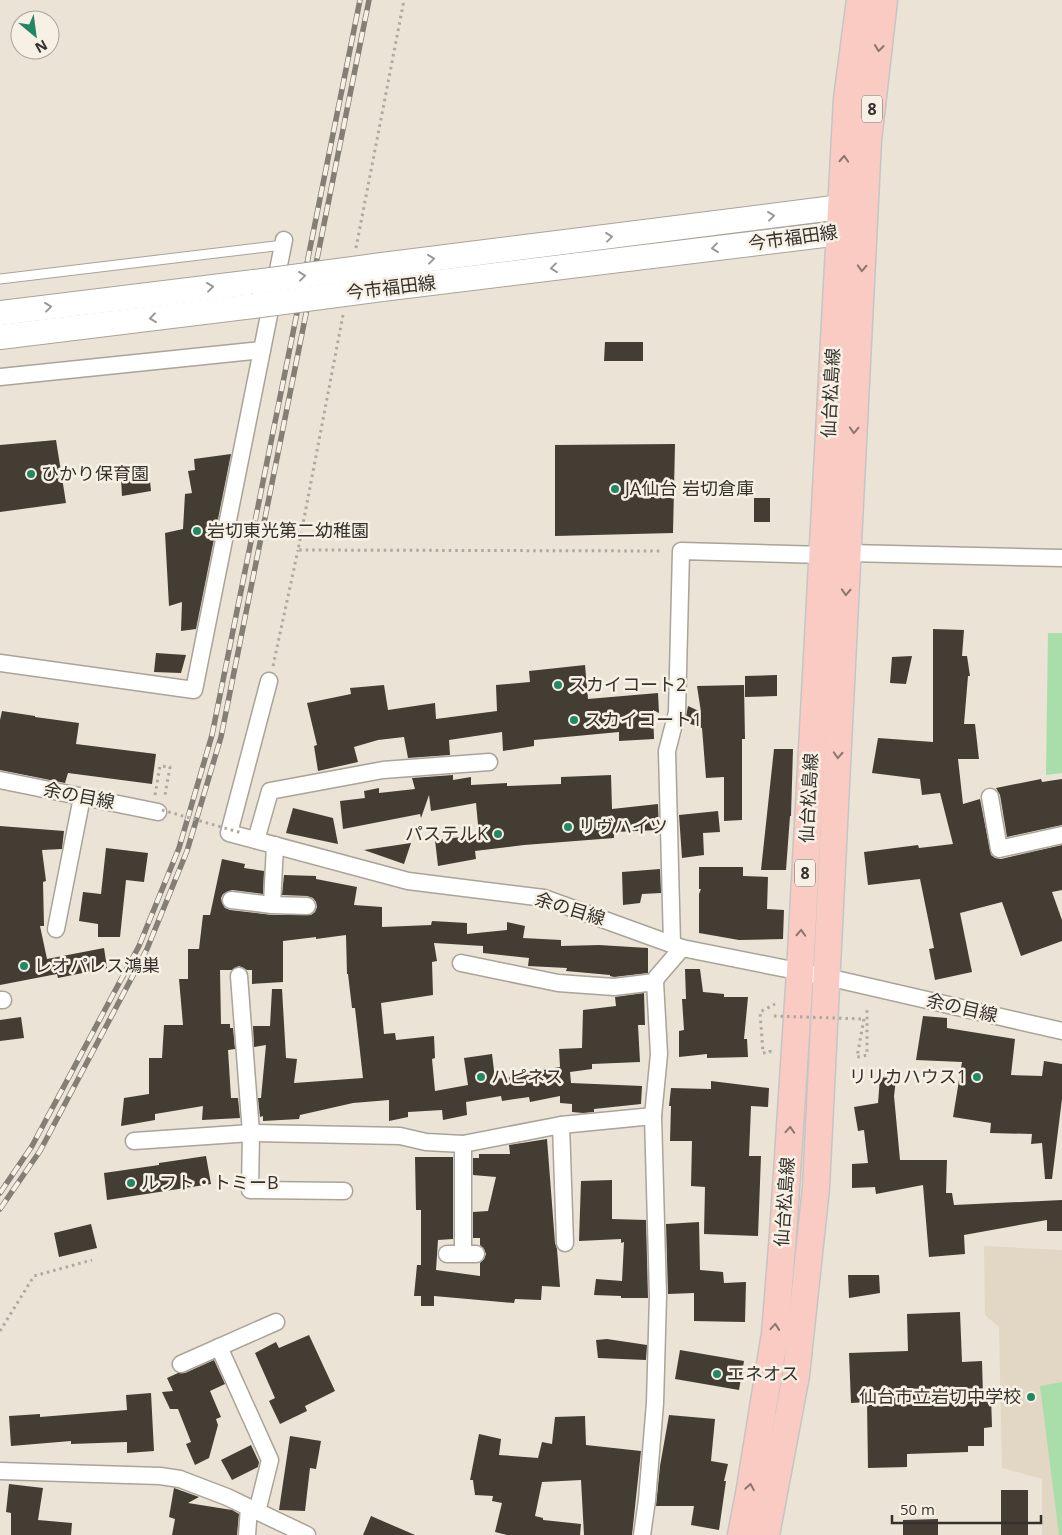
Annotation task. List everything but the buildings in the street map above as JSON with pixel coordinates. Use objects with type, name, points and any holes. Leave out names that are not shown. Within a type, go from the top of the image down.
[{"type":"main road","name":"8","points":[[853,213],[848,84],[860,0]]},
{"type":"main road","name":"8","points":[[853,213],[868,140],[884,0]]},
{"type":"main road","name":"仙台松島線","points":[[741,1535],[775,1334],[800,972],[840,233],[853,213]]},
{"type":"main road","name":"仙台松島線","points":[[766,1535],[796,1375],[815,1198],[848,553],[853,213]]},
{"type":"main road","name":"今市福田線","points":[[0,313],[382,265],[853,213]]},
{"type":"main road","name":"今市福田線","points":[[0,337],[840,233]]},
{"type":"street","points":[[0,663],[194,690],[284,242]]},
{"type":"street","points":[[0,377],[262,350]]},
{"type":"street","points":[[642,1535],[647,1500],[655,1402],[658,1296],[653,1116],[659,1054],[656,982],[657,976],[677,946],[667,751],[677,712],[681,551],[823,555]]},
{"type":"street","points":[[848,553],[1062,558]]},
{"type":"street","name":"余の目線","points":[[269,681],[229,833],[249,836],[275,845],[408,881],[544,898],[677,946],[827,977],[1062,1031]]},
{"type":"street","points":[[249,836],[270,790],[383,770],[489,762]]},
{"type":"street","name":"余の目線","points":[[0,780],[155,811]]},
{"type":"street","points":[[56,929],[82,797]]},
{"type":"street","points":[[990,797],[999,848],[1062,835]]},
{"type":"street","points":[[272,905],[275,845]]},
{"type":"street","points":[[231,900],[272,905],[306,906]]},
{"type":"street","points":[[461,962],[558,983],[614,987],[656,982]]},
{"type":"street","points":[[239,976],[251,1133],[250,1190],[344,1191]]},
{"type":"street","points":[[134,1141],[251,1133],[400,1136],[426,1142],[463,1144],[561,1125],[653,1116]]},
{"type":"street","points":[[561,1125],[565,1243]]},
{"type":"street","points":[[462,1254],[463,1144]]},
{"type":"street","points":[[181,1364],[276,1322]]},
{"type":"street","points":[[219,1347],[270,1460],[253,1510],[247,1535]]},
{"type":"street","points":[[0,1471],[180,1479],[227,1497],[307,1535]]},
{"type":"lane","points":[[0,278],[284,242]]},
{"type":"path","points":[[354,257],[404,0]]},
{"type":"path","points":[[269,681],[298,550],[345,306]]},
{"type":"path","points":[[298,550],[681,551]]},
{"type":"path","points":[[155,811],[160,766],[170,767],[162,810],[249,836]]},
{"type":"path","points":[[771,1043],[770,1052],[763,1053],[760,1012],[782,1000]]},
{"type":"path","points":[[773,1025],[774,1016],[864,1019],[857,1057],[867,1055],[867,1010]]},
{"type":"path","points":[[0,1331],[34,1276],[92,1260]]},
{"type":"shaded area","name":"仙台市立岩切中学校","points":[[984,1246],[1062,1250],[1062,1535],[1042,1535],[1042,1479],[1002,1468],[999,1327],[985,1315]]},
{"type":"green space","points":[[1048,633],[1062,633],[1062,773],[1046,775]]},
{"type":"green space","points":[[1062,1382],[1062,1535],[1059,1535],[1040,1386]]},
{"type":"railway","points":[[0,1193],[32,1146],[139,946],[179,848],[212,735],[360,0]]},
{"type":"railway","points":[[0,1209],[40,1151],[147,949],[187,851],[221,737],[369,0]]},
{"type":"place","name":"ひかり保育園","points":[[31,474]]},
{"type":"place","name":"JA仙台 岩切倉庫","points":[[615,489]]},
{"type":"place","name":"岩切東光第二幼稚園","points":[[197,531]]},
{"type":"place","name":"スカイコート2","points":[[558,685]]},
{"type":"place","name":"スカイコート1","points":[[574,720]]},
{"type":"place","name":"リヴハイツ","points":[[568,827]]},
{"type":"place","name":"パステルK","points":[[498,834]]},
{"type":"place","name":"レオパレス鴻巣","points":[[24,966]]},
{"type":"place","name":"ハピネス","points":[[481,1077]]},
{"type":"place","name":"リリカハウス1","points":[[977,1077]]},
{"type":"place","name":"ルフト・トミーB","points":[[131,1183]]},
{"type":"place","name":"エネオス","points":[[717,1374]]},
{"type":"place","name":"仙台市立岩切中学校","points":[[1031,1397]]}]
